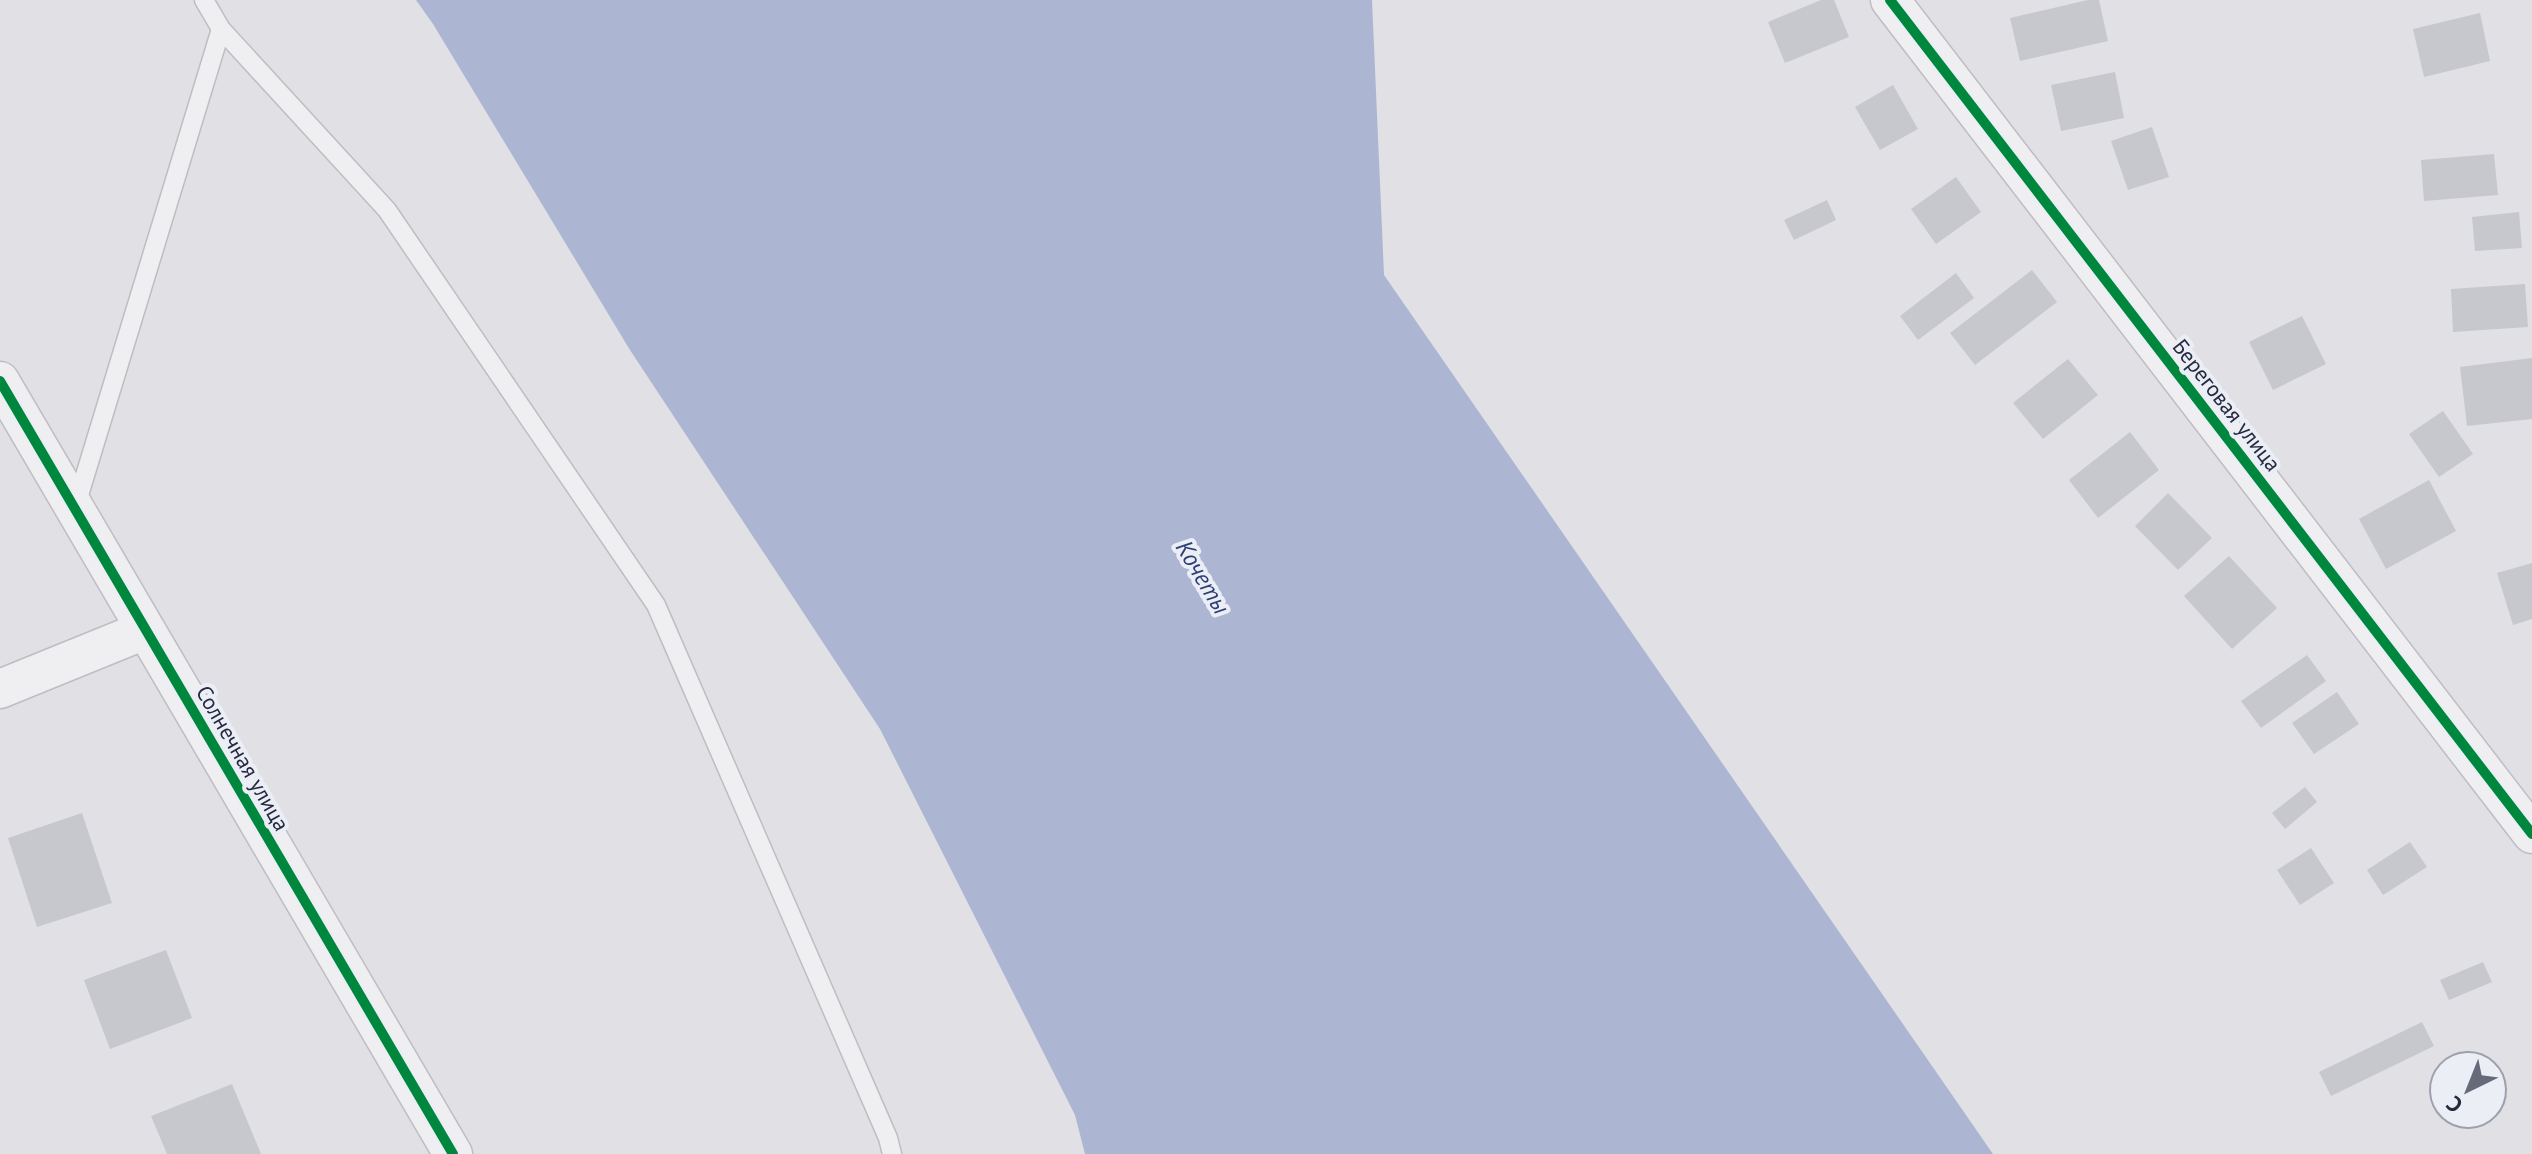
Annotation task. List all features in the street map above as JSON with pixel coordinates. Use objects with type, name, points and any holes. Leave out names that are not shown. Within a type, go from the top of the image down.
[{"type":"street","name":"Береговая улица","points":[[1890,0],[2532,834]]},
{"type":"street","name":"Солнечная улица","points":[[0,381],[453,1154]]},
{"type":"street","points":[[0,689],[145,630]]},
{"type":"lane","points":[[204,0],[221,29],[387,210],[656,605],[888,1138],[892,1154]]},
{"type":"lane","points":[[75,510],[221,29]]},
{"type":"water","name":"Кочеты","points":[[416,0],[1372,0],[1384,275],[1993,1154],[1085,1154],[1075,1115],[880,729],[630,350]]},
{"type":"building","points":[[1821,0],[1834,0],[1849,37],[1785,63],[1768,22]]},
{"type":"building","points":[[2099,0],[2108,41],[2020,61],[2010,18]]},
{"type":"building","points":[[2480,13],[2490,61],[2424,77],[2413,29]]},
{"type":"building","points":[[2115,72],[2124,118],[2061,131],[2051,85]]},
{"type":"building","points":[[1893,85],[1918,129],[1880,150],[1855,107]]},
{"type":"building","points":[[2152,127],[2169,177],[2128,190],[2111,141]]},
{"type":"building","points":[[2494,154],[2498,195],[2424,201],[2421,160]]},
{"type":"building","points":[[1956,177],[1981,212],[1936,244],[1911,209]]},
{"type":"building","points":[[1827,200],[1836,220],[1794,240],[1784,220]]},
{"type":"building","points":[[2519,212],[2522,248],[2475,251],[2472,217]]},
{"type":"building","points":[[2032,270],[2057,302],[1975,365],[1950,333]]},
{"type":"building","points":[[1956,273],[1974,298],[1918,340],[1900,316]]},
{"type":"building","points":[[2525,284],[2528,327],[2453,332],[2451,289]]},
{"type":"building","points":[[2302,316],[2326,364],[2273,390],[2249,342]]},
{"type":"building","points":[[2532,358],[2532,419],[2467,426],[2460,367]]},
{"type":"building","points":[[2068,359],[2098,395],[2043,439],[2013,403]]},
{"type":"building","points":[[2443,411],[2473,454],[2439,477],[2409,434]]},
{"type":"building","points":[[2130,432],[2159,470],[2098,518],[2069,480]]},
{"type":"building","points":[[2429,480],[2456,531],[2386,569],[2359,519]]},
{"type":"building","points":[[2168,493],[2212,538],[2178,570],[2135,526]]},
{"type":"building","points":[[2229,556],[2277,608],[2232,649],[2184,596]]},
{"type":"building","points":[[2532,563],[2532,619],[2513,625],[2497,573]]},
{"type":"building","points":[[2307,655],[2326,681],[2261,728],[2241,701]]},
{"type":"building","points":[[2337,692],[2359,724],[2314,754],[2292,723]]},
{"type":"building","points":[[2305,787],[2317,802],[2285,829],[2272,813]]},
{"type":"building","points":[[82,813],[112,903],[37,927],[8,838]]},
{"type":"building","points":[[2410,842],[2427,867],[2383,895],[2367,870]]},
{"type":"building","points":[[2311,848],[2334,883],[2300,905],[2277,870]]},
{"type":"building","points":[[166,950],[192,1018],[110,1049],[84,980]]},
{"type":"building","points":[[2483,962],[2492,982],[2449,1000],[2440,980]]},
{"type":"building","points":[[2422,1022],[2434,1046],[2331,1096],[2319,1072]]},
{"type":"building","points":[[232,1084],[261,1154],[167,1154],[151,1116]]},
{"type":"cycle path","points":[[1890,0],[2532,834]]},
{"type":"cycle path","points":[[0,381],[453,1154]]}]
